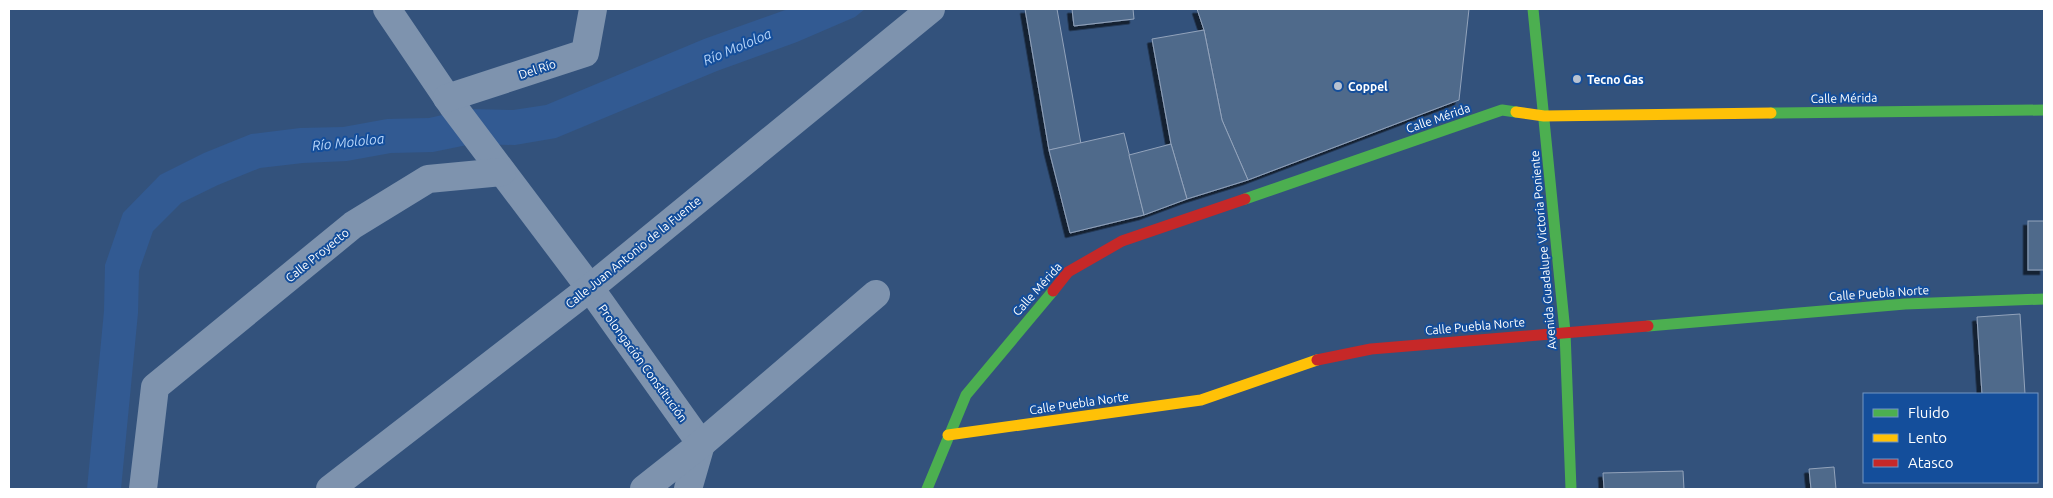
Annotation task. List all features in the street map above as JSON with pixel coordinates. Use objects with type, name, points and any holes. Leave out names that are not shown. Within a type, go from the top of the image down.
[{"type":"street","name":"Prolongación Constitución","points":[[387,9],[449,102],[590,288],[701,444]]},
{"type":"street","name":"Del Río","points":[[449,102],[585,53],[593,9]]},
{"type":"street","name":"Calle Juan Antonio de la Fuente","points":[[330,489],[590,288],[931,9]]},
{"type":"street","name":"Avenida Guadalupe Victoria Poniente","points":[[1533,9],[1565,332],[1571,489]]},
{"type":"street","name":"Calle Mérida","points":[[927,489],[966,395],[1068,272],[1122,241],[1502,110],[1544,116],[2044,110]]},
{"type":"street","name":"Calle Proyecto","points":[[143,489],[156,388],[353,225],[428,179],[499,167]]},
{"type":"street","points":[[644,489],[701,444],[876,294]]},
{"type":"street","name":"Calle Puebla Norte","points":[[948,435],[1201,400],[1323,358],[1371,349],[1905,304],[2044,299]]},
{"type":"street","points":[[688,489],[701,444]]},
{"type":"water","name":"Río Mololoa","points":[[788,9],[865,9],[855,17],[797,42],[717,71],[556,138],[515,145],[472,144],[433,152],[391,153],[347,161],[303,163],[260,168],[181,203],[153,231],[139,271],[138,313],[121,489],[87,489],[104,311],[105,265],[123,213],[160,175],[204,153],[251,134],[300,128],[343,127],[387,119],[429,118],[469,109],[513,110],[546,105],[704,39]]},
{"type":"building","points":[[1025,9],[1057,9],[1081,144],[1049,150]]},
{"type":"building","points":[[1072,9],[1133,9],[1134,19],[1074,26]]},
{"type":"building","name":"Coppel","points":[[1197,9],[1469,9],[1459,100],[1248,180],[1222,120],[1204,30]]},
{"type":"building","points":[[1204,30],[1222,120],[1248,180],[1187,199],[1171,144],[1152,39]]},
{"type":"building","points":[[1124,133],[1144,215],[1070,233],[1049,150]]},
{"type":"building","points":[[1171,144],[1187,199],[1144,215],[1129,155]]},
{"type":"building","points":[[2028,221],[2044,221],[2044,270],[2028,270]]},
{"type":"building","points":[[2020,314],[2025,393],[1982,393],[1977,317]]},
{"type":"building","points":[[1834,467],[1836,489],[1811,489],[1809,469]]},
{"type":"building","points":[[1683,471],[1684,489],[1604,489],[1603,473]]},
{"type":"traffic: fast","points":[[1533,9],[1565,332],[1571,489]]},
{"type":"traffic: fast","points":[[1245,199],[1502,110],[1516,112]]},
{"type":"traffic: fast","points":[[1771,113],[2044,110]]},
{"type":"traffic: fast","points":[[927,489],[966,395],[1053,291]]},
{"type":"traffic: fast","points":[[1648,326],[1905,304],[2044,299]]},
{"type":"traffic: slow","points":[[1516,112],[1544,116],[1771,113]]},
{"type":"traffic: slow","points":[[948,435],[1201,400],[1317,360]]},
{"type":"traffic: jam","points":[[1053,291],[1068,272],[1122,241],[1245,199]]},
{"type":"traffic: jam","points":[[1317,360],[1371,349],[1648,326]]},
{"type":"place","name":"Tecno Gas","points":[[1577,79]]},
{"type":"place","name":"Coppel","points":[[1338,86]]}]
